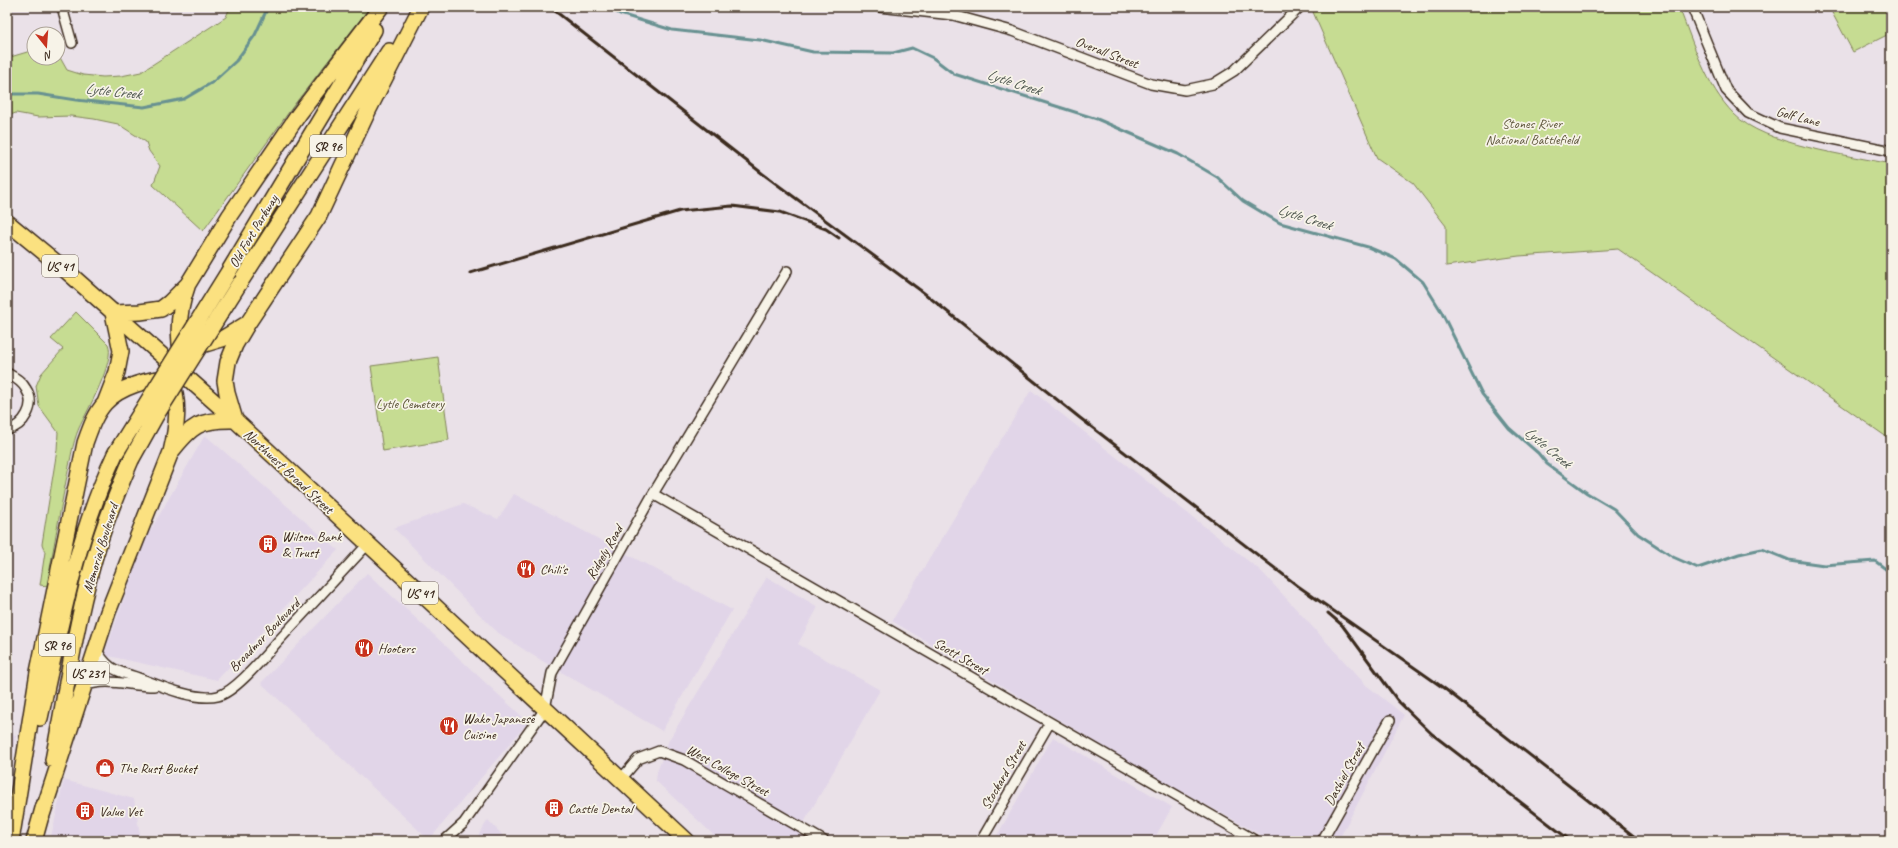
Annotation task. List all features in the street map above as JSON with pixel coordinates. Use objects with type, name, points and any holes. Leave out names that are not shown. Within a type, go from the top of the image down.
[{"type":"main road","points":[[12,841],[38,672],[81,457],[92,425],[105,403],[117,372],[121,351],[113,313],[140,312],[161,309],[176,298],[188,284],[230,215],[299,114],[381,7]]},
{"type":"main road","name":"Old Fort Parkway","points":[[115,454],[229,271],[388,7]]},
{"type":"main road","name":"Old Fort Parkway","points":[[239,284],[417,7]]},
{"type":"main road","points":[[171,452],[186,433],[204,422],[218,419],[235,420],[227,393],[226,376],[228,362],[248,323],[319,216],[368,111],[421,7]]},
{"type":"main road","name":"Northwest Broad Street","points":[[7,222],[235,420],[367,545],[687,841]]},
{"type":"main road","points":[[188,284],[180,317],[180,350],[186,372],[191,383]]},
{"type":"main road","name":"Memorial Boulevard","points":[[34,841],[42,815],[79,622],[100,539],[131,460],[155,417],[239,284]]},
{"type":"main road","points":[[152,347],[180,350],[196,347],[222,339],[248,323]]},
{"type":"main road","points":[[152,347],[166,365],[171,378],[178,413],[176,432],[171,452]]},
{"type":"main road","points":[[105,403],[128,388],[148,381],[171,378],[191,383]]},
{"type":"main road","name":"US 231","points":[[42,815],[108,612],[171,452]]},
{"type":"main road","name":"Memorial Boulevard","points":[[12,841],[72,575],[97,493],[115,454]]},
{"type":"street","points":[[62,7],[72,43]]},
{"type":"street","name":"Overall Street","points":[[879,7],[953,15],[1012,30],[1151,84],[1185,90],[1213,84],[1234,71],[1300,7]]},
{"type":"street","name":"Golf Lane","points":[[1692,7],[1726,90],[1748,113],[1780,128],[1891,152]]},
{"type":"street","name":"Ridgely Road","points":[[444,841],[464,823],[545,709],[552,673],[653,494],[787,271]]},
{"type":"street","points":[[7,373],[22,383],[27,389],[30,398],[30,407],[25,419],[20,424],[7,430]]},
{"type":"street","name":"Scott Street","points":[[653,494],[1050,724],[1256,841]]},
{"type":"street","name":"Broadmor Boulevard","points":[[159,686],[199,697],[219,696],[229,690],[244,677],[367,545]]},
{"type":"street","points":[[96,648],[102,661],[109,667],[159,686]]},
{"type":"street","points":[[84,686],[96,682],[108,681],[142,686],[159,686]]},
{"type":"street","name":"Dashiel Street","points":[[1322,841],[1390,720]]},
{"type":"street","name":"Stockard Street","points":[[981,841],[1050,724]]},
{"type":"street","name":"West College Street","points":[[621,779],[638,760],[659,751],[684,760],[824,841]]},
{"type":"shaded area","points":[[1031,390],[1261,571],[1366,685],[1404,715],[1338,841],[1272,841],[1147,772],[892,621]]},
{"type":"shaded area","points":[[205,435],[338,550],[217,680],[104,655],[145,540]]},
{"type":"shaded area","points":[[514,494],[732,610],[662,731],[534,656],[497,632],[394,528],[463,504],[498,519]]},
{"type":"shaded area","points":[[367,573],[528,722],[429,840],[261,683]]},
{"type":"shaded area","points":[[767,577],[818,607],[798,644],[880,690],[798,833],[811,841],[720,841],[656,781],[657,772],[669,740]]},
{"type":"shaded area","points":[[7,733],[16,735],[7,776]]},
{"type":"shaded area","points":[[1053,737],[1172,807],[1153,841],[994,841]]},
{"type":"shaded area","points":[[64,780],[134,799],[141,841],[50,841]]},
{"type":"shaded area","points":[[488,820],[508,841],[475,841]]},
{"type":"green space","points":[[230,7],[370,7],[294,105],[203,231],[153,185],[160,166],[149,151],[146,142],[118,124],[71,116],[38,117],[16,113],[7,116],[7,58],[26,52],[26,66],[65,66],[67,70],[83,75],[103,77],[121,76],[141,72],[226,17]]},
{"type":"green space","name":"Stones River National Battlefield","points":[[1318,7],[1679,7],[1701,64],[1716,91],[1734,114],[1748,125],[1765,134],[1808,147],[1891,164],[1891,440],[1618,249],[1519,256],[1446,266],[1446,226],[1413,183],[1377,158],[1313,12]]},
{"type":"green space","points":[[1829,7],[1891,7],[1891,33],[1853,52]]},
{"type":"green space","points":[[76,312],[108,344],[109,352],[108,361],[100,386],[79,428],[71,454],[47,586],[40,585],[45,552],[42,544],[57,450],[58,432],[39,406],[36,386],[41,374],[63,349],[51,339]]},
{"type":"green space","name":"Lytle Cemetery","points":[[438,357],[449,440],[383,451],[371,366]]},
{"type":"waterway","name":"Lytle Creek","points":[[7,94],[38,94],[76,100],[144,107],[184,99],[213,82],[236,61],[255,35],[268,7]]},
{"type":"waterway","name":"Lytle Creek","points":[[607,7],[620,14],[672,30],[760,40],[813,52],[893,53],[912,48],[933,58],[954,74],[1097,119],[1178,154],[1217,177],[1243,201],[1280,223],[1368,247],[1396,259],[1423,282],[1441,311],[1482,394],[1509,428],[1538,453],[1547,464],[1587,493],[1614,509],[1638,534],[1673,557],[1698,568],[1739,554],[1762,549],[1789,560],[1824,565],[1875,561],[1891,573]]},
{"type":"railway","points":[[550,7],[763,174],[924,293],[1080,418],[1298,586],[1445,689],[1640,841]]},
{"type":"railway","points":[[470,273],[680,211],[732,206],[780,212],[826,229],[839,238]]},
{"type":"railway","points":[[1328,613],[1342,625],[1398,701],[1432,734],[1571,841]]},
{"type":"place","name":"Wilson Bank & Trust","points":[[268,544]]},
{"type":"place","name":"Chili's","points":[[526,569]]},
{"type":"place","name":"Hooters","points":[[364,648]]},
{"type":"place","name":"Wako Japanese Cuisine","points":[[449,726]]},
{"type":"place","name":"The Rust Bucket","points":[[105,768]]},
{"type":"place","name":"Castle Dental","points":[[554,808]]},
{"type":"place","name":"Value Vet","points":[[85,811]]}]
